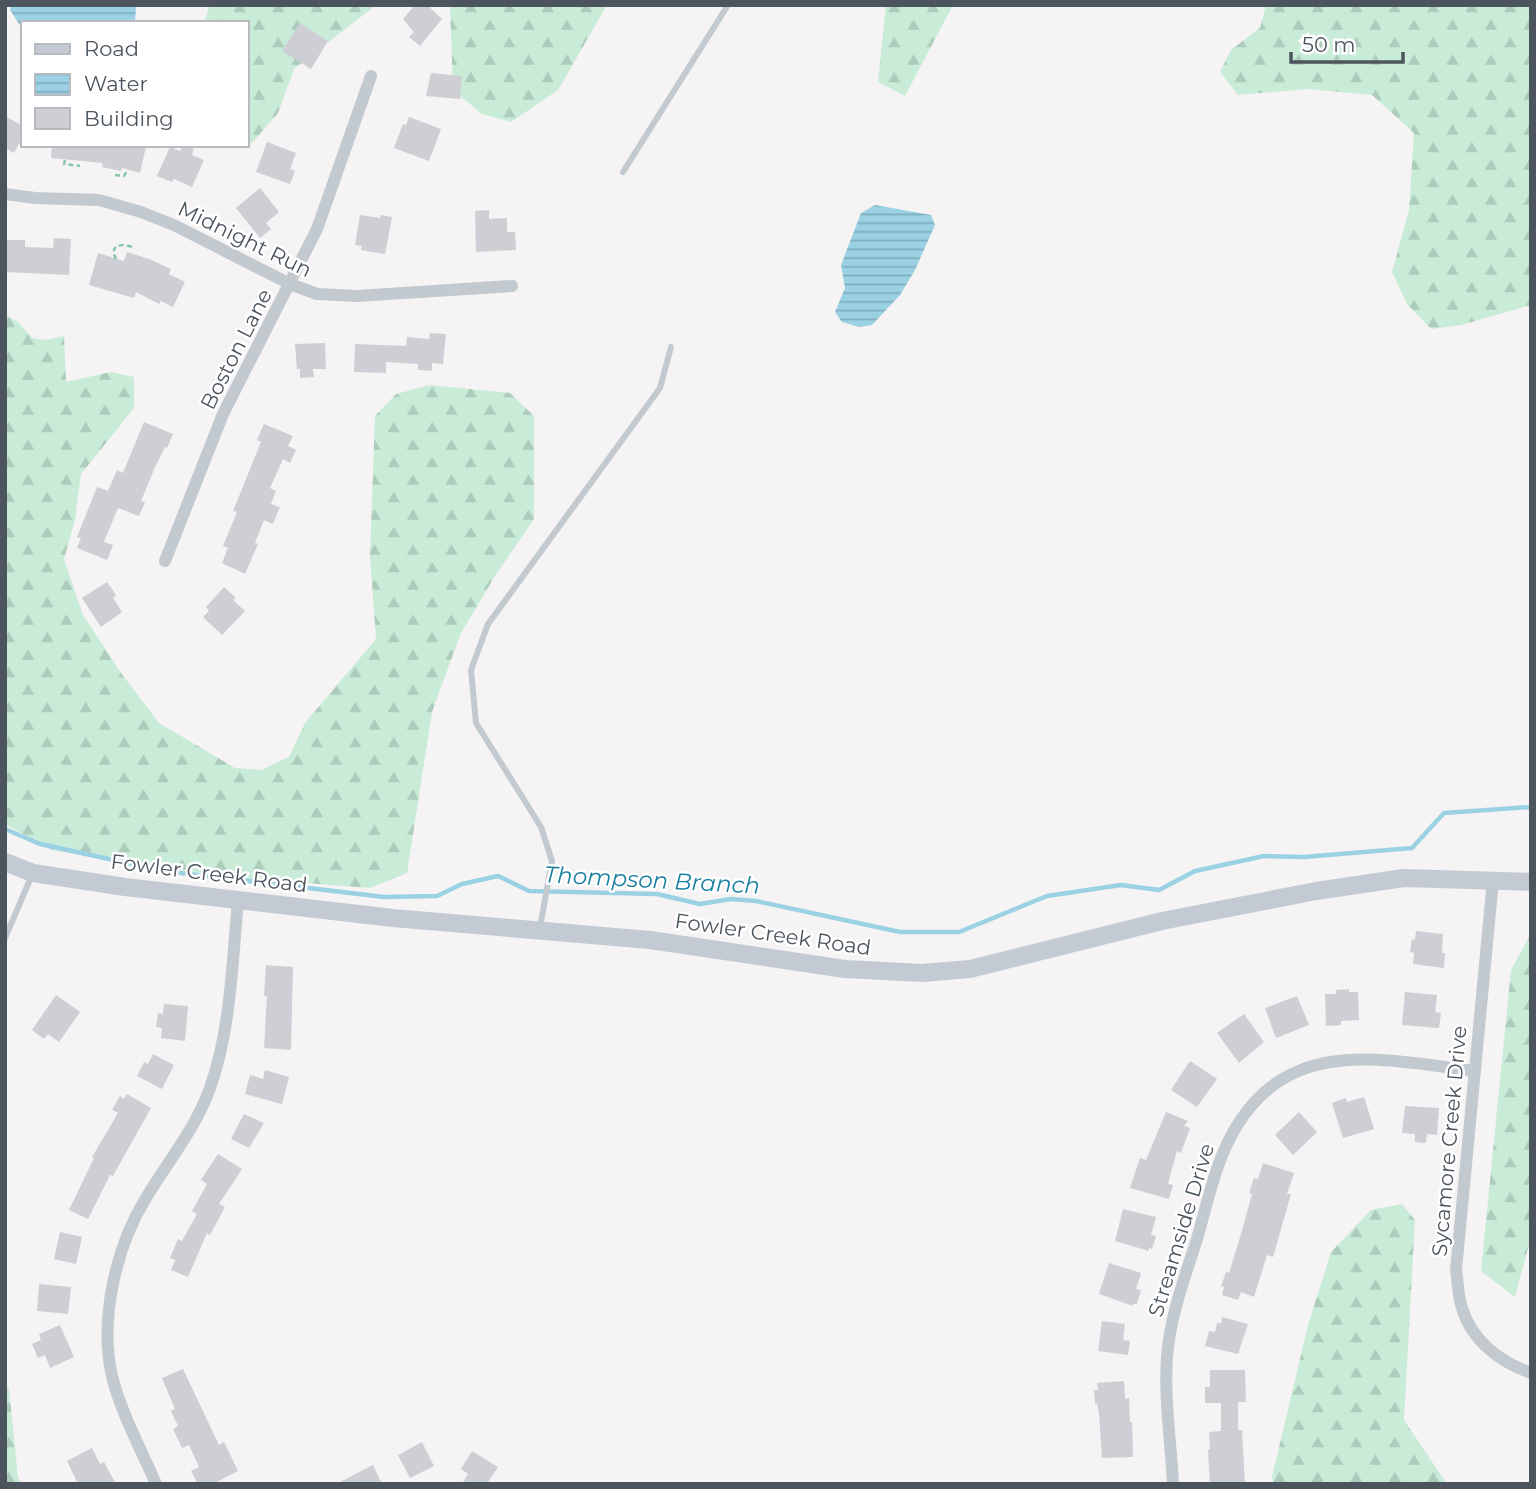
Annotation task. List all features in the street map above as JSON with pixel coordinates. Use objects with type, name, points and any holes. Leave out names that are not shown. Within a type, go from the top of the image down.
[{"type":"main road","name":"Fowler Creek Road","points":[[5,862],[33,873],[238,901],[393,918],[650,940],[845,969],[922,973],[970,969],[1122,930],[1316,891],[1404,878],[1531,882]]},
{"type":"street","name":"Boston Lane","points":[[164,561],[223,414],[317,229],[371,76]]},
{"type":"street","name":"Midnight Run","points":[[5,194],[99,200],[141,212],[174,225],[290,284],[333,297],[512,286]]},
{"type":"street","name":"Sycamore Creek Drive","points":[[1493,880],[1456,1270],[1462,1309],[1474,1330],[1491,1352],[1507,1363],[1531,1373]]},
{"type":"street","points":[[156,1484],[111,1374],[109,1305],[117,1266],[133,1220],[195,1125],[210,1089],[222,1050],[238,901]]},
{"type":"street","name":"Streamside Drive","points":[[1173,1484],[1166,1373],[1171,1324],[1218,1167],[1231,1135],[1245,1114],[1263,1094],[1282,1079],[1324,1063],[1368,1060],[1475,1071]]},
{"type":"lane","points":[[623,172],[728,5]]},
{"type":"lane","points":[[540,929],[552,861],[541,827],[476,723],[471,670],[488,624],[660,388],[671,347]]},
{"type":"lane","points":[[5,938],[33,873]]},
{"type":"path","points":[[65,160],[64,164],[80,166]]},
{"type":"path","points":[[115,175],[124,176],[128,169]]},
{"type":"path","points":[[116,258],[113,252],[116,246],[133,247]]},
{"type":"green space","points":[[210,5],[376,5],[294,69],[278,113],[252,143],[248,141],[248,21],[205,21]]},
{"type":"green space","points":[[450,5],[607,5],[558,90],[511,122],[482,114],[453,90]]},
{"type":"green space","points":[[886,5],[953,5],[905,96],[878,82]]},
{"type":"green space","points":[[1266,5],[1531,5],[1531,305],[1461,325],[1431,329],[1407,304],[1392,272],[1409,210],[1414,133],[1372,95],[1308,89],[1238,95],[1220,72],[1231,50],[1260,28]]},
{"type":"green space","points":[[5,315],[18,322],[32,338],[46,340],[64,336],[66,382],[111,372],[134,377],[134,408],[81,474],[75,520],[64,559],[83,615],[121,673],[159,723],[235,768],[261,770],[289,757],[305,723],[376,639],[370,556],[375,416],[396,394],[430,385],[510,393],[534,416],[534,519],[495,576],[460,635],[432,712],[407,873],[370,888],[228,877],[52,850],[5,824]]},
{"type":"green space","points":[[1531,934],[1531,1237],[1515,1297],[1481,1271],[1511,970]]},
{"type":"green space","points":[[1402,1204],[1415,1220],[1404,1420],[1447,1484],[1274,1484],[1272,1477],[1308,1325],[1331,1252],[1371,1210]]},
{"type":"green space","points":[[5,1384],[9,1389],[18,1477],[22,1484],[5,1484]]},
{"type":"water","points":[[11,5],[136,5],[135,21],[21,21],[21,27],[10,10]]},
{"type":"water","points":[[875,205],[931,215],[935,225],[915,270],[900,295],[872,325],[859,327],[842,322],[835,312],[845,288],[841,265],[861,213]]},
{"type":"building","points":[[415,5],[427,5],[442,19],[420,46],[409,37],[414,32],[403,19]]},
{"type":"building","points":[[300,23],[328,41],[311,69],[282,51]]},
{"type":"building","points":[[431,73],[462,76],[460,99],[426,96]]},
{"type":"building","points":[[5,116],[21,125],[21,141],[14,153],[5,148]]},
{"type":"building","points":[[409,117],[441,129],[429,161],[394,148],[403,124],[406,125]]},
{"type":"building","points":[[267,142],[296,153],[290,169],[295,171],[290,184],[256,172]]},
{"type":"building","points":[[52,147],[146,147],[140,173],[122,168],[121,171],[102,167],[103,163],[51,158]]},
{"type":"building","points":[[170,147],[180,151],[182,147],[194,149],[192,155],[204,160],[192,187],[174,179],[172,182],[157,176]]},
{"type":"building","points":[[260,188],[279,212],[266,223],[271,229],[260,238],[236,208]]},
{"type":"building","points":[[489,210],[489,219],[507,218],[507,232],[515,232],[516,250],[476,252],[475,211]]},
{"type":"building","points":[[360,215],[392,217],[385,254],[361,250],[362,246],[355,245]]},
{"type":"building","points":[[54,238],[71,239],[69,275],[5,272],[5,240],[25,240],[25,247],[53,248]]},
{"type":"building","points":[[127,252],[171,269],[169,274],[185,282],[173,307],[161,301],[159,304],[136,292],[134,298],[89,285],[98,253],[124,261]]},
{"type":"building","points":[[430,333],[446,334],[443,364],[432,363],[432,371],[418,370],[418,364],[386,362],[386,373],[354,372],[355,344],[406,346],[407,337],[429,339]]},
{"type":"building","points":[[325,343],[326,369],[313,369],[314,377],[300,378],[295,344]]},
{"type":"building","points":[[144,422],[173,434],[141,501],[145,502],[139,516],[118,508],[104,542],[113,545],[107,560],[77,548],[81,538],[77,537],[97,487],[108,491],[117,470],[123,473]]},
{"type":"building","points":[[264,424],[293,436],[288,446],[296,450],[290,463],[283,459],[270,488],[276,491],[271,504],[280,507],[273,524],[264,520],[255,543],[258,544],[245,574],[222,563],[228,548],[223,546],[237,512],[233,511],[261,442],[257,440]]},
{"type":"building","points":[[107,582],[116,595],[113,598],[122,612],[101,627],[82,598]]},
{"type":"building","points":[[224,587],[245,611],[222,635],[203,617],[209,611],[206,607]]},
{"type":"building","points":[[1416,931],[1443,934],[1444,968],[1413,964],[1414,953],[1410,952]]},
{"type":"building","points":[[266,965],[293,967],[291,1050],[264,1048]]},
{"type":"building","points":[[1349,989],[1349,992],[1358,992],[1359,1020],[1341,1021],[1341,1025],[1326,1026],[1325,994],[1336,994],[1336,990]]},
{"type":"building","points":[[1405,992],[1437,995],[1435,1012],[1441,1013],[1439,1028],[1402,1025]]},
{"type":"building","points":[[56,995],[80,1012],[59,1042],[48,1034],[44,1039],[32,1030]]},
{"type":"building","points":[[1297,996],[1309,1025],[1276,1038],[1265,1008]]},
{"type":"building","points":[[164,1004],[188,1006],[185,1041],[161,1038],[162,1028],[156,1027],[158,1013],[163,1014]]},
{"type":"building","points":[[1244,1014],[1264,1042],[1239,1063],[1217,1033]]},
{"type":"building","points":[[153,1054],[174,1065],[162,1089],[137,1076],[144,1062],[148,1064]]},
{"type":"building","points":[[1190,1061],[1217,1079],[1197,1107],[1171,1090]]},
{"type":"building","points":[[265,1070],[289,1077],[282,1104],[245,1094],[250,1075],[263,1079]]},
{"type":"building","points":[[127,1094],[151,1108],[113,1176],[110,1175],[88,1219],[69,1210],[94,1158],[92,1157],[118,1113],[112,1110],[120,1096],[124,1099]]},
{"type":"building","points":[[1364,1097],[1374,1129],[1343,1138],[1332,1103],[1346,1098],[1347,1102]]},
{"type":"building","points":[[1405,1106],[1439,1108],[1437,1135],[1427,1134],[1426,1143],[1415,1142],[1415,1134],[1402,1133]]},
{"type":"building","points":[[1166,1112],[1188,1121],[1184,1126],[1190,1128],[1181,1153],[1177,1151],[1168,1184],[1173,1185],[1169,1199],[1130,1188],[1140,1158],[1146,1160]]},
{"type":"building","points":[[1299,1112],[1317,1132],[1293,1155],[1275,1135]]},
{"type":"building","points":[[244,1114],[264,1123],[249,1148],[231,1139]]},
{"type":"building","points":[[218,1154],[242,1169],[219,1204],[225,1207],[210,1235],[207,1233],[188,1277],[171,1270],[175,1260],[170,1258],[178,1239],[182,1241],[197,1214],[192,1211],[207,1184],[201,1180]]},
{"type":"building","points":[[1263,1163],[1294,1173],[1287,1194],[1291,1194],[1273,1257],[1267,1255],[1254,1297],[1241,1292],[1238,1300],[1222,1295],[1224,1287],[1221,1286],[1226,1272],[1229,1273],[1241,1234],[1254,1178],[1258,1179]]},
{"type":"building","points":[[1123,1209],[1156,1217],[1151,1235],[1156,1236],[1152,1249],[1149,1248],[1149,1251],[1115,1241]]},
{"type":"building","points":[[60,1232],[82,1237],[76,1264],[54,1259]]},
{"type":"building","points":[[1109,1263],[1141,1273],[1136,1289],[1141,1290],[1137,1304],[1133,1306],[1099,1294]]},
{"type":"building","points":[[39,1284],[71,1287],[68,1314],[37,1311]]},
{"type":"building","points":[[1222,1317],[1248,1324],[1238,1354],[1205,1346],[1209,1331],[1215,1332]]},
{"type":"building","points":[[1102,1321],[1125,1324],[1123,1340],[1130,1341],[1128,1355],[1098,1351]]},
{"type":"building","points":[[60,1325],[74,1357],[50,1368],[45,1355],[38,1358],[32,1344],[41,1340],[39,1334]]},
{"type":"building","points":[[183,1369],[219,1445],[224,1442],[238,1471],[213,1484],[198,1484],[191,1471],[199,1467],[189,1445],[182,1448],[173,1429],[178,1426],[171,1411],[175,1409],[162,1378]]},
{"type":"building","points":[[1210,1370],[1245,1370],[1246,1402],[1238,1402],[1238,1430],[1242,1430],[1245,1484],[1210,1484],[1209,1432],[1221,1431],[1221,1403],[1205,1403],[1205,1387],[1210,1387]]},
{"type":"building","points":[[1124,1381],[1125,1399],[1129,1398],[1132,1422],[1133,1457],[1102,1458],[1099,1414],[1094,1390],[1098,1390],[1097,1383]]},
{"type":"building","points":[[422,1442],[434,1466],[410,1478],[398,1455]]},
{"type":"building","points":[[92,1448],[100,1464],[104,1462],[116,1484],[78,1484],[67,1461]]},
{"type":"building","points":[[472,1451],[498,1467],[487,1484],[462,1484],[468,1474],[461,1469]]},
{"type":"building","points":[[373,1465],[382,1484],[336,1484]]},
{"type":"waterway","name":"Thompson Branch","points":[[5,829],[40,844],[164,871],[384,897],[437,896],[462,884],[498,876],[529,891],[657,894],[700,904],[731,899],[756,901],[900,932],[959,932],[1047,896],[1121,885],[1159,890],[1195,871],[1264,856],[1304,857],[1412,848],[1444,813],[1531,807]]}]
